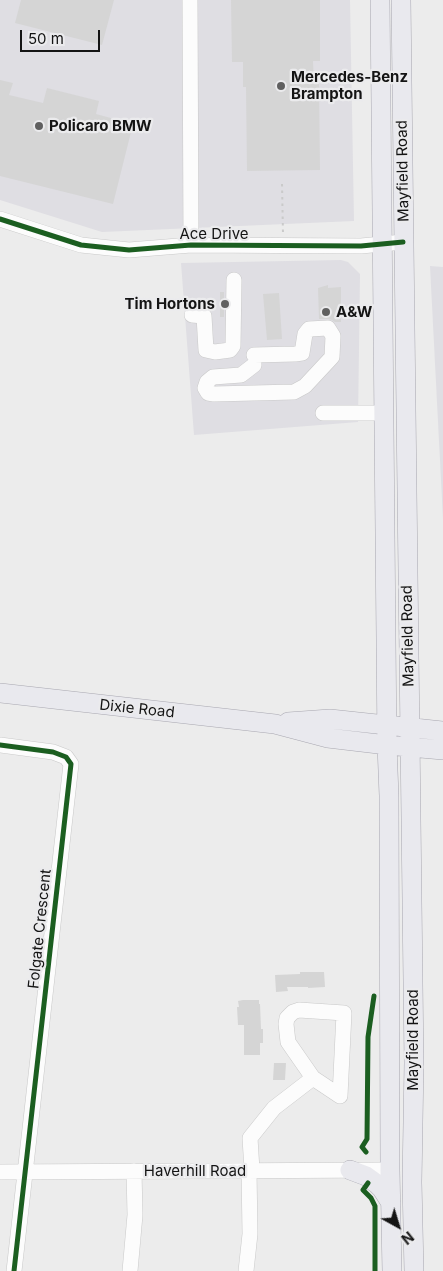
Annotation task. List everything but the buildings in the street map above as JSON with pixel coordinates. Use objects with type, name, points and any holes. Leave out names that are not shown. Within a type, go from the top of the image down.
[{"type":"main road","name":"Mayfield Road","points":[[380,0],[392,1271]]},
{"type":"main road","name":"Mayfield Road","points":[[401,0],[414,1063],[412,1182],[414,1271]]},
{"type":"main road","name":"Dixie Road","points":[[0,693],[275,724],[328,738],[443,750]]},
{"type":"main road","name":"Dixie Road","points":[[275,724],[330,719],[443,731]]},
{"type":"main road","points":[[350,1170],[366,1176],[382,1189],[390,1202]]},
{"type":"main road","points":[[390,1170],[412,1182]]},
{"type":"street","points":[[190,0],[191,245]]},
{"type":"street","name":"Ace Drive","points":[[0,219],[81,245],[129,250],[191,245],[362,246],[403,242]]},
{"type":"street","points":[[192,316],[204,316],[206,350],[215,352],[230,350],[233,346],[234,280]]},
{"type":"street","points":[[328,328],[333,336],[332,357],[304,386],[294,392],[219,394],[208,393],[205,388],[207,382],[213,376],[242,375],[254,360],[302,353],[305,334],[309,329],[328,328]]},
{"type":"street","points":[[323,413],[384,413]]},
{"type":"street","name":"Folgate Crescent","points":[[0,745],[53,752],[66,757],[71,764],[26,1172]]},
{"type":"street","points":[[299,1010],[344,1013],[340,1096],[313,1078],[288,1042],[286,1024],[288,1018],[299,1010]]},
{"type":"street","points":[[246,1271],[250,1234],[250,1138],[274,1108],[313,1078]]},
{"type":"street","name":"Haverhill Road","points":[[0,1172],[390,1170]]},
{"type":"street","points":[[130,1271],[135,1215],[134,1171]]},
{"type":"street","points":[[14,1271],[26,1172]]},
{"type":"path","points":[[282,184],[284,246]]},
{"type":"shaded area","points":[[0,0],[350,0],[354,221],[102,232],[0,200]]},
{"type":"shaded area","points":[[341,260],[348,262],[360,274],[358,422],[194,435],[181,263]]},
{"type":"shaded area","points":[[430,266],[443,267],[443,519]]},
{"type":"cycle path","points":[[0,219],[81,245],[129,250],[191,245],[361,246],[403,242]]},
{"type":"cycle path","points":[[0,745],[53,752],[66,757],[71,764],[14,1271]]},
{"type":"cycle path","points":[[366,1152],[362,1147],[367,1139],[368,1037],[374,996]]},
{"type":"cycle path","points":[[368,1183],[363,1190],[371,1198],[375,1206],[375,1271]]},
{"type":"place","name":"Mercedes-Benz Brampton","points":[[281,86]]},
{"type":"place","name":"Policaro BMW","points":[[39,126]]},
{"type":"place","name":"Tim Hortons","points":[[225,304]]},
{"type":"place","name":"A&W","points":[[326,312]]}]
